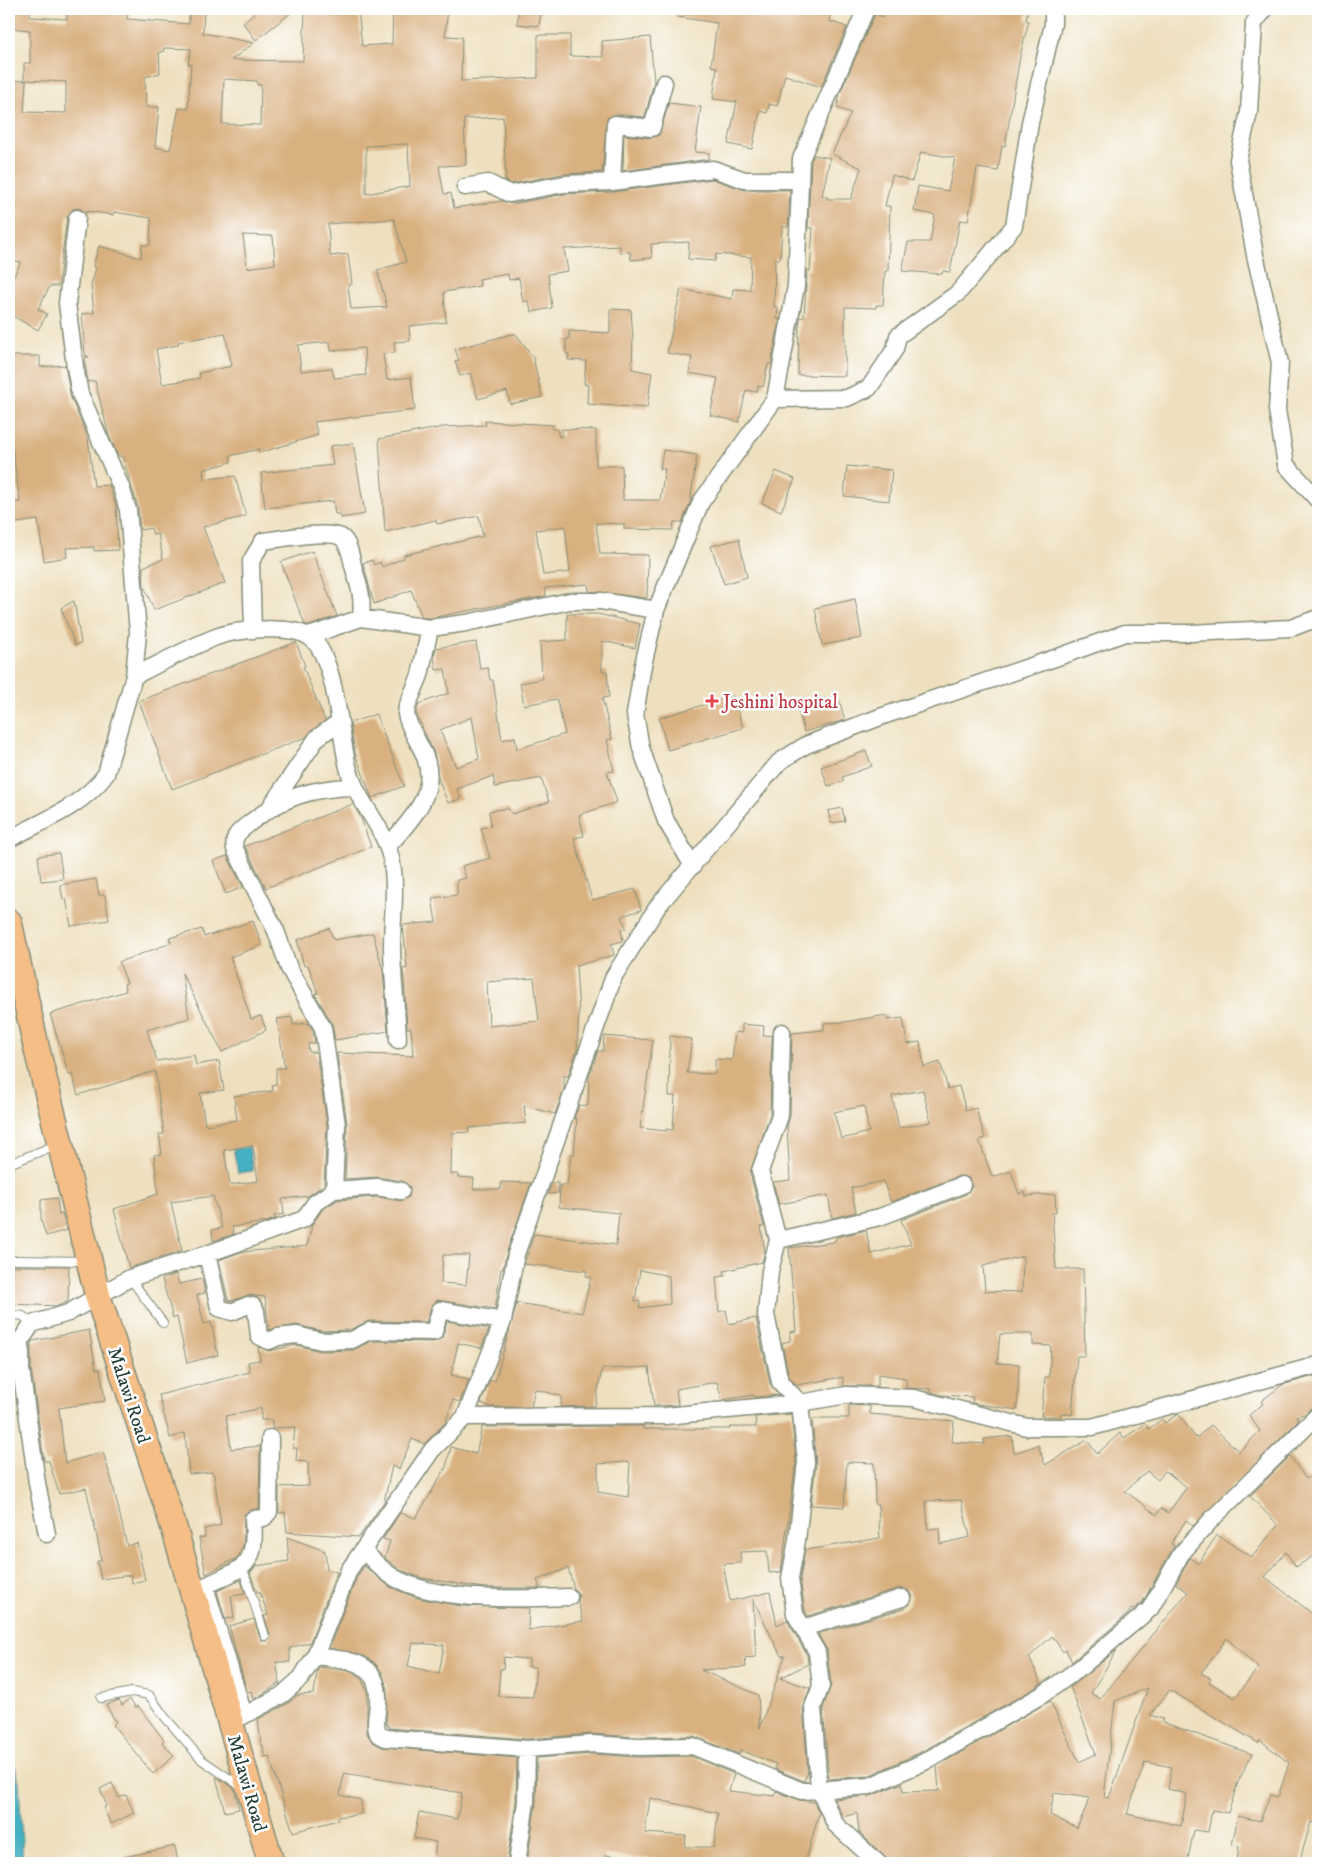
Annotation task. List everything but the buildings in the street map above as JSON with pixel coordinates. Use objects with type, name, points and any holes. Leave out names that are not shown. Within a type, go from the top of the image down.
[{"type":"main road","name":"Malawi Road","points":[[9,922],[98,1297],[237,1719],[252,1794],[271,1863]]},
{"type":"street","points":[[693,866],[666,821],[641,748],[635,714],[643,665],[656,610],[701,502],[775,400],[796,286],[801,159],[866,9]]},
{"type":"street","points":[[775,400],[847,398],[869,388],[895,349],[898,336],[958,293],[1014,226],[1030,123],[1052,24],[1053,9]]},
{"type":"street","points":[[1265,9],[1254,22],[1249,112],[1238,160],[1255,255],[1280,363],[1277,410],[1286,465],[1318,500]]},
{"type":"street","points":[[612,182],[615,124],[652,128],[664,83]]},
{"type":"street","points":[[465,186],[488,183],[510,194],[564,184],[612,182],[712,169],[746,180],[800,180]]},
{"type":"street","points":[[9,839],[82,800],[97,787],[106,774],[134,676],[138,633],[128,510],[121,488],[80,394],[72,348],[67,303],[72,243],[77,218]]},
{"type":"street","points":[[253,630],[251,561],[263,541],[275,539],[330,535],[340,537],[347,544],[363,599],[361,618]]},
{"type":"street","points":[[309,636],[361,618],[430,628],[466,623],[570,601],[601,601],[656,610]]},
{"type":"street","points":[[270,1438],[269,1512],[264,1518],[253,1519],[254,1551],[250,1559],[242,1566],[205,1586],[237,1719],[282,1695],[301,1678],[316,1656],[349,1570],[432,1450],[465,1417],[502,1321],[516,1254],[614,976],[658,906],[779,762],[806,745],[883,716],[1124,633],[1190,633],[1291,628],[1318,618]]},
{"type":"street","points":[[134,676],[217,636],[253,630],[281,628],[309,636],[322,652],[336,694],[339,722],[354,787],[375,819],[388,846],[393,872],[392,948],[398,1040]]},
{"type":"street","points":[[388,846],[415,816],[428,790],[429,781],[426,759],[406,714],[420,675],[430,628]]},
{"type":"street","points":[[334,1190],[337,1125],[322,1028],[289,968],[276,931],[235,850],[233,840],[238,833],[271,806],[317,738],[339,722]]},
{"type":"street","points":[[271,806],[298,795],[326,787],[354,787]]},
{"type":"street","points":[[782,1032],[780,1116],[760,1171],[778,1240],[770,1271],[766,1315],[780,1382],[800,1403],[806,1462],[797,1540],[790,1578],[795,1614],[817,1652],[821,1686],[814,1707],[819,1789],[835,1824],[878,1863]]},
{"type":"street","points":[[778,1240],[880,1217],[962,1185]]},
{"type":"street","points":[[47,1534],[36,1484],[21,1368],[21,1340],[32,1324],[68,1313],[130,1278],[207,1254],[304,1219],[315,1203],[334,1190],[377,1187],[401,1191]]},
{"type":"street","points":[[207,1254],[219,1308],[232,1312],[248,1305],[254,1306],[259,1336],[269,1341],[278,1337],[296,1335],[322,1341],[352,1340],[370,1331],[434,1332],[440,1310],[502,1321]]},
{"type":"street","points":[[465,1417],[665,1416],[800,1403],[847,1394],[914,1398],[1027,1427],[1092,1427],[1318,1365]]},
{"type":"street","points":[[316,1656],[348,1660],[364,1666],[374,1676],[378,1698],[376,1728],[378,1734],[386,1738],[527,1748],[592,1744],[638,1747],[693,1746],[802,1791],[870,1786],[924,1762],[1042,1695],[1080,1668],[1150,1609],[1181,1554],[1212,1519],[1318,1415]]},
{"type":"street","points":[[362,1550],[386,1573],[425,1590],[502,1599],[569,1597]]},
{"type":"street","points":[[803,1628],[902,1598]]},
{"type":"street","points":[[517,1863],[526,1802],[527,1748]]},
{"type":"lane","points":[[9,1164],[60,1143]]},
{"type":"lane","points":[[13,1260],[89,1261]]},
{"type":"lane","points":[[130,1278],[163,1323]]},
{"type":"lane","points":[[9,1314],[23,1316],[32,1324]]},
{"type":"lane","points":[[242,1566],[265,1636]]},
{"type":"lane","points":[[101,1698],[132,1692],[149,1695],[164,1716],[202,1760],[252,1794]]},
{"type":"water","points":[[247,1135],[253,1171],[238,1173],[231,1138]]},
{"type":"water","points":[[9,1743],[19,1782],[23,1863],[9,1863]]},
{"type":"place","name":"Jeshini hospital","points":[[712,701]]}]
